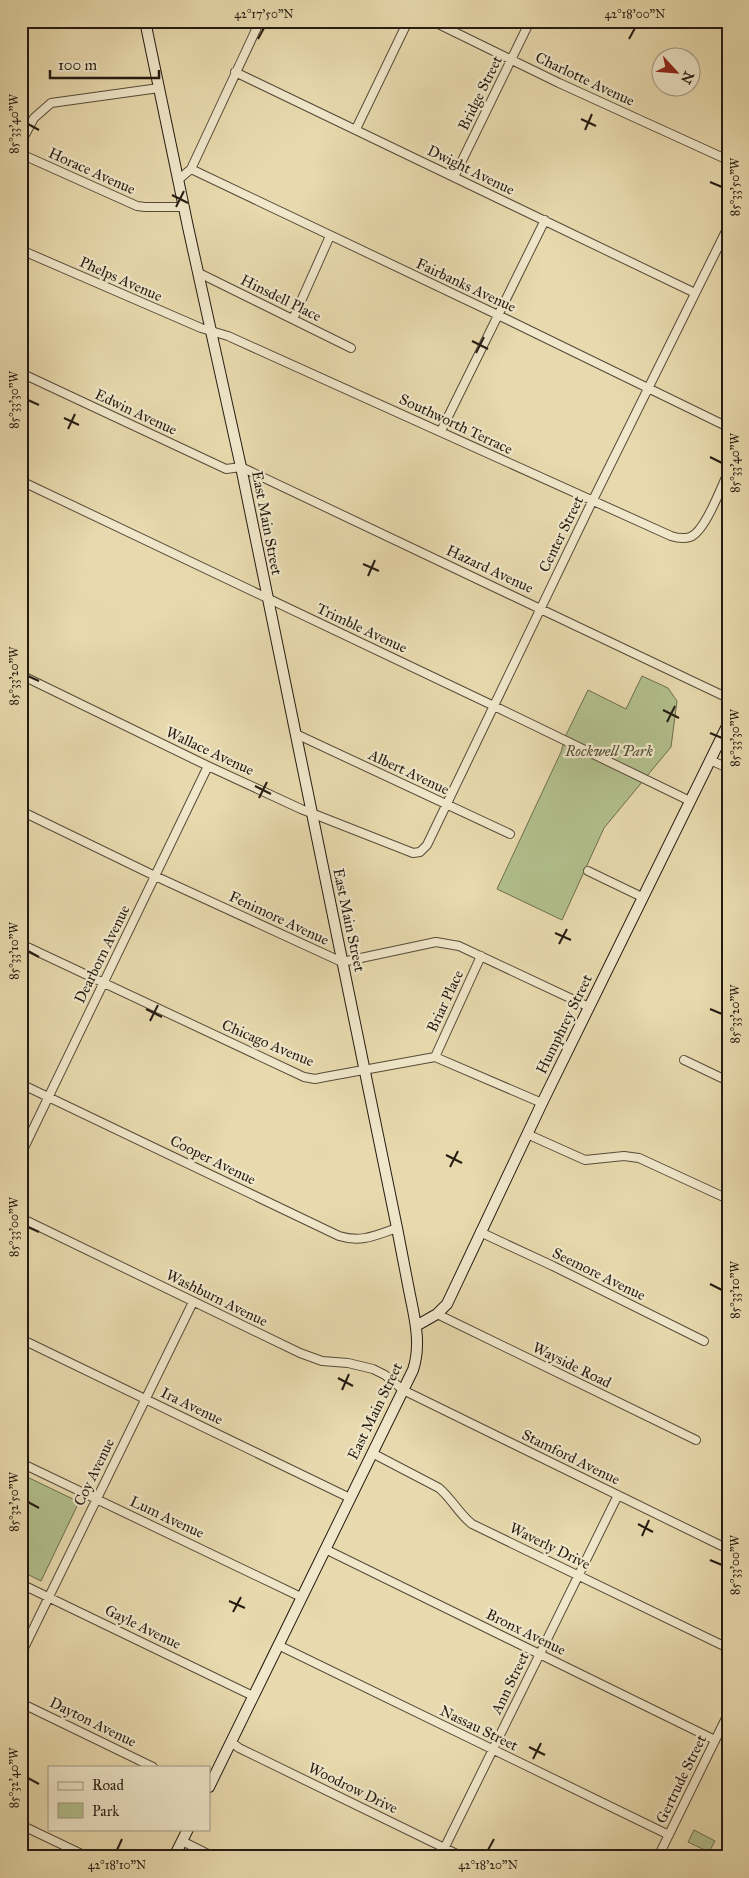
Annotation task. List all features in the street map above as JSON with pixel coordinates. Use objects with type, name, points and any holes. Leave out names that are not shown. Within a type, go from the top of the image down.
[{"type":"street","name":"East Main Street","points":[[145,21],[210,331],[241,466],[397,1228],[418,1342],[415,1363],[403,1390],[210,1785]]},
{"type":"street","points":[[178,180],[191,169],[260,21]]},
{"type":"street","points":[[356,129],[408,21]]},
{"type":"street","name":"Charlotte Avenue","points":[[432,21],[568,87],[728,160]]},
{"type":"street","name":"Bridge Street","points":[[454,177],[530,21]]},
{"type":"street","name":"Dwight Avenue","points":[[236,72],[695,293]]},
{"type":"street","points":[[21,142],[34,118],[51,103],[159,88]]},
{"type":"street","name":"Horace Avenue","points":[[21,154],[137,206],[184,206]]},
{"type":"street","name":"Fairbanks Avenue","points":[[191,169],[728,427]]},
{"type":"street","points":[[441,431],[545,220]]},
{"type":"street","name":"Center Street","points":[[420,852],[427,845],[592,502],[728,227]]},
{"type":"street","points":[[292,319],[330,236]]},
{"type":"street","name":"Phelps Avenue","points":[[21,250],[210,331]]},
{"type":"street","name":"Hinsdell Place","points":[[199,273],[351,348]]},
{"type":"street","name":"Southworth Terrace","points":[[210,331],[228,336],[441,431],[592,502],[671,536],[690,537],[695,534],[705,520],[728,473]]},
{"type":"street","name":"Edwin Avenue","points":[[21,373],[226,469],[241,466]]},
{"type":"street","name":"Hazard Avenue","points":[[241,466],[728,698]]},
{"type":"street","name":"Trimble Avenue","points":[[21,481],[690,801]]},
{"type":"street","name":"Wallace Avenue","points":[[21,675],[208,766],[312,814],[412,853],[420,852]]},
{"type":"street","name":"Humphrey Street","points":[[416,1326],[437,1314],[447,1304],[542,1103],[728,724]]},
{"type":"street","name":"Albert Avenue","points":[[296,734],[510,834]]},
{"type":"street","points":[[710,760],[728,768]]},
{"type":"street","name":"Dearborn Avenue","points":[[21,1154],[208,766]]},
{"type":"street","name":"Fenimore Avenue","points":[[21,811],[155,876],[342,962],[443,942],[459,946],[589,1006]]},
{"type":"street","points":[[588,871],[642,897]]},
{"type":"street","name":"Chicago Avenue","points":[[21,944],[304,1077],[315,1079],[435,1057]]},
{"type":"street","name":"Briar Place","points":[[435,1057],[481,956]]},
{"type":"street","points":[[435,1057],[542,1103]]},
{"type":"street","points":[[684,1060],[728,1081]]},
{"type":"street","name":"Cooper Avenue","points":[[21,1084],[339,1236],[350,1239],[365,1239],[397,1228]]},
{"type":"street","points":[[528,1134],[585,1160],[624,1156],[639,1158],[728,1199]]},
{"type":"street","name":"Washburn Avenue","points":[[21,1218],[307,1356],[322,1361],[348,1362],[372,1369],[386,1375],[403,1390]]},
{"type":"street","name":"Seemore Avenue","points":[[480,1232],[704,1341]]},
{"type":"street","name":"Coy Avenue","points":[[21,1654],[193,1302]]},
{"type":"street","name":"Wayside Road","points":[[437,1314],[696,1440]]},
{"type":"street","name":"Ira Avenue","points":[[21,1338],[350,1498]]},
{"type":"street","name":"Stamford Avenue","points":[[403,1390],[728,1549]]},
{"type":"street","name":"Waverly Drive","points":[[372,1453],[439,1488],[472,1524],[728,1648]]},
{"type":"street","name":"Lum Avenue","points":[[21,1463],[302,1597]]},
{"type":"street","name":"Ann Street","points":[[440,1857],[618,1495]]},
{"type":"street","name":"Bronx Avenue","points":[[325,1549],[715,1740]]},
{"type":"street","name":"Gayle Avenue","points":[[21,1584],[253,1696]]},
{"type":"street","name":"Nassau Street","points":[[278,1645],[669,1835]]},
{"type":"street","name":"Dayton Avenue","points":[[21,1703],[151,1766]]},
{"type":"street","name":"Gertrude Street","points":[[658,1857],[728,1714]]},
{"type":"street","name":"Woodrow Drive","points":[[231,1742],[239,1748],[464,1857]]},
{"type":"street","points":[[21,1825],[88,1857]]},
{"type":"street","points":[[174,1857],[188,1830]]},
{"type":"street","points":[[182,1841],[214,1857]]},
{"type":"green space","name":"Rockwell Park","points":[[642,676],[668,688],[677,701],[671,747],[604,828],[562,920],[497,889],[588,690],[626,709]]},
{"type":"green space","points":[[21,1474],[79,1502],[41,1581],[21,1571]]},
{"type":"green space","points":[[694,1830],[715,1841],[709,1852],[688,1842]]}]
